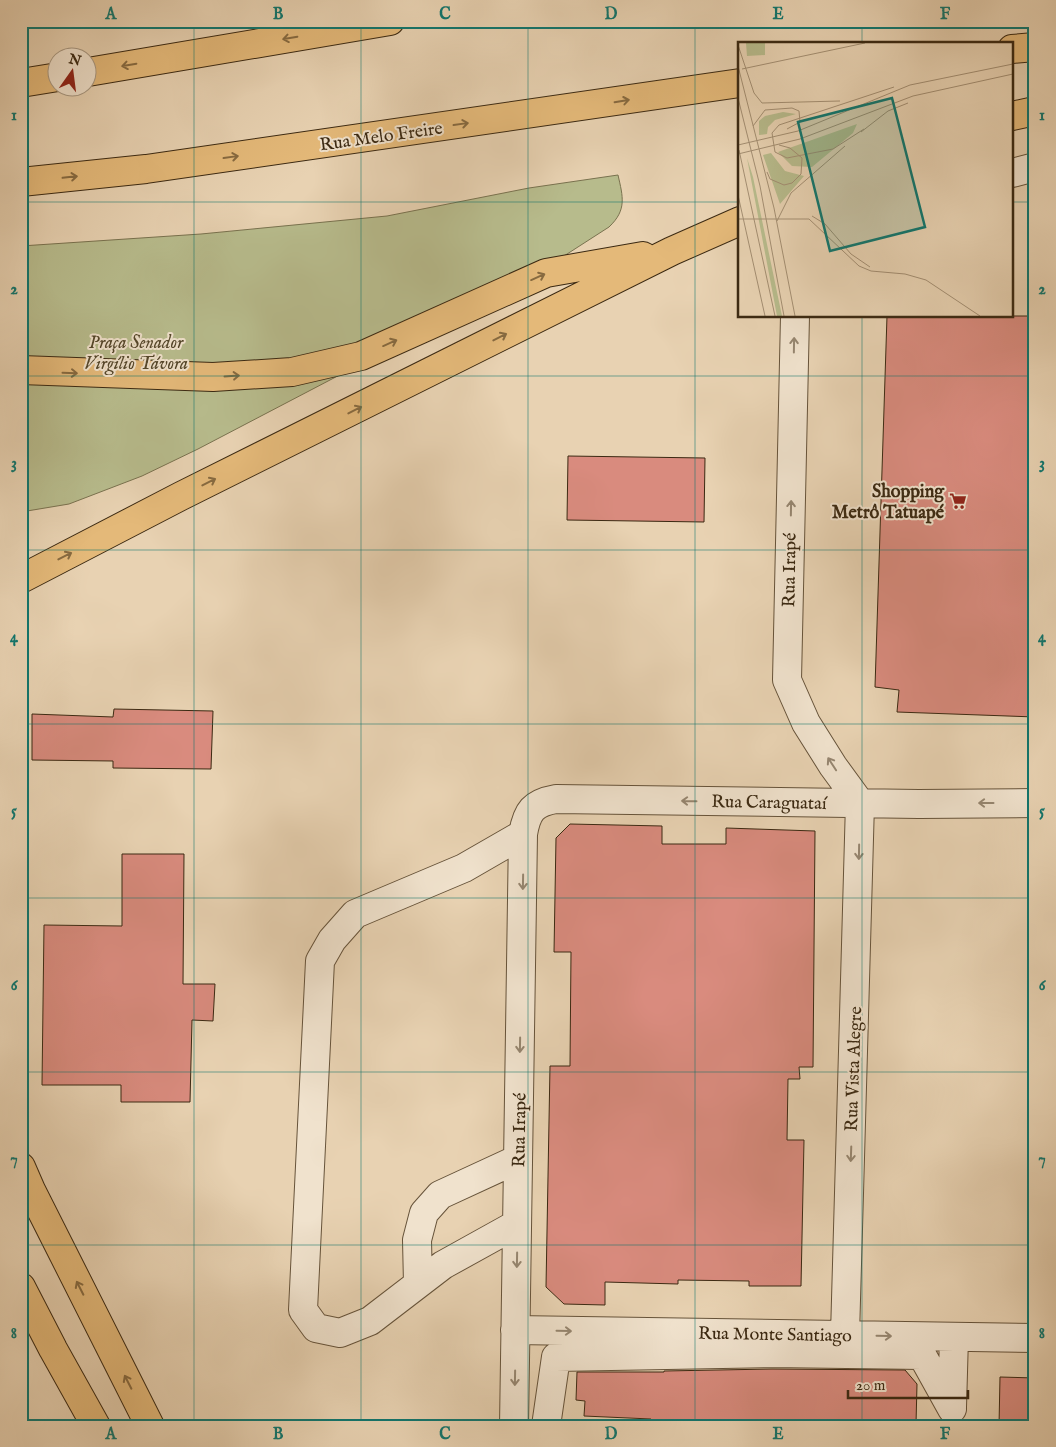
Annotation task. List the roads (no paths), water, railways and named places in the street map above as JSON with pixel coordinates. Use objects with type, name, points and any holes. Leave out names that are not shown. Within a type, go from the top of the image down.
[{"type":"main road","points":[[98,70],[390,21]]},
{"type":"main road","points":[[1014,49],[1035,47]]},
{"type":"main road","points":[[21,83],[48,79]]},
{"type":"main road","name":"Rua Melo Freire","points":[[21,182],[146,169],[738,83]]},
{"type":"main road","points":[[1014,116],[1035,111]]},
{"type":"main road","points":[[21,579],[181,496],[672,251],[738,222]]},
{"type":"main road","points":[[21,370],[213,377],[292,372],[361,356],[546,273],[672,251]]},
{"type":"main road","points":[[21,1167],[150,1426]]},
{"type":"main road","points":[[21,1287],[96,1426]]},
{"type":"street","points":[[1014,172],[1035,167]]},
{"type":"street","name":"Rua Irapé","points":[[795,318],[787,680],[806,723],[833,766],[860,803]]},
{"type":"street","name":"Rua Caraguataí","points":[[523,834],[525,821],[533,807],[545,801],[556,799],[1035,803]]},
{"type":"street","name":"Rua Vista Alegre","points":[[845,1335],[860,803]]},
{"type":"street","points":[[517,1224],[443,1265],[370,1321],[340,1333],[316,1328],[303,1310],[320,961],[332,940],[355,914],[464,868],[523,834]]},
{"type":"street","name":"Rua Irapé","points":[[514,1426],[523,834]]},
{"type":"street","points":[[418,1284],[417,1240],[424,1213],[440,1195],[518,1159]]},
{"type":"street","name":"Rua Monte Santiago","points":[[515,1330],[1035,1338]]},
{"type":"street","points":[[772,1353],[804,1343],[806,1334]]},
{"type":"street","points":[[952,1417],[954,1337]]},
{"type":"street","points":[[546,1426],[556,1357],[772,1353],[922,1355],[952,1417]]},
{"type":"place","name":"Shopping Metrô Tatuapé","points":[[958,501]]},
{"type":"park label","name":"Praça Senador Virgílio Távora","points":[[136,352]]}]
